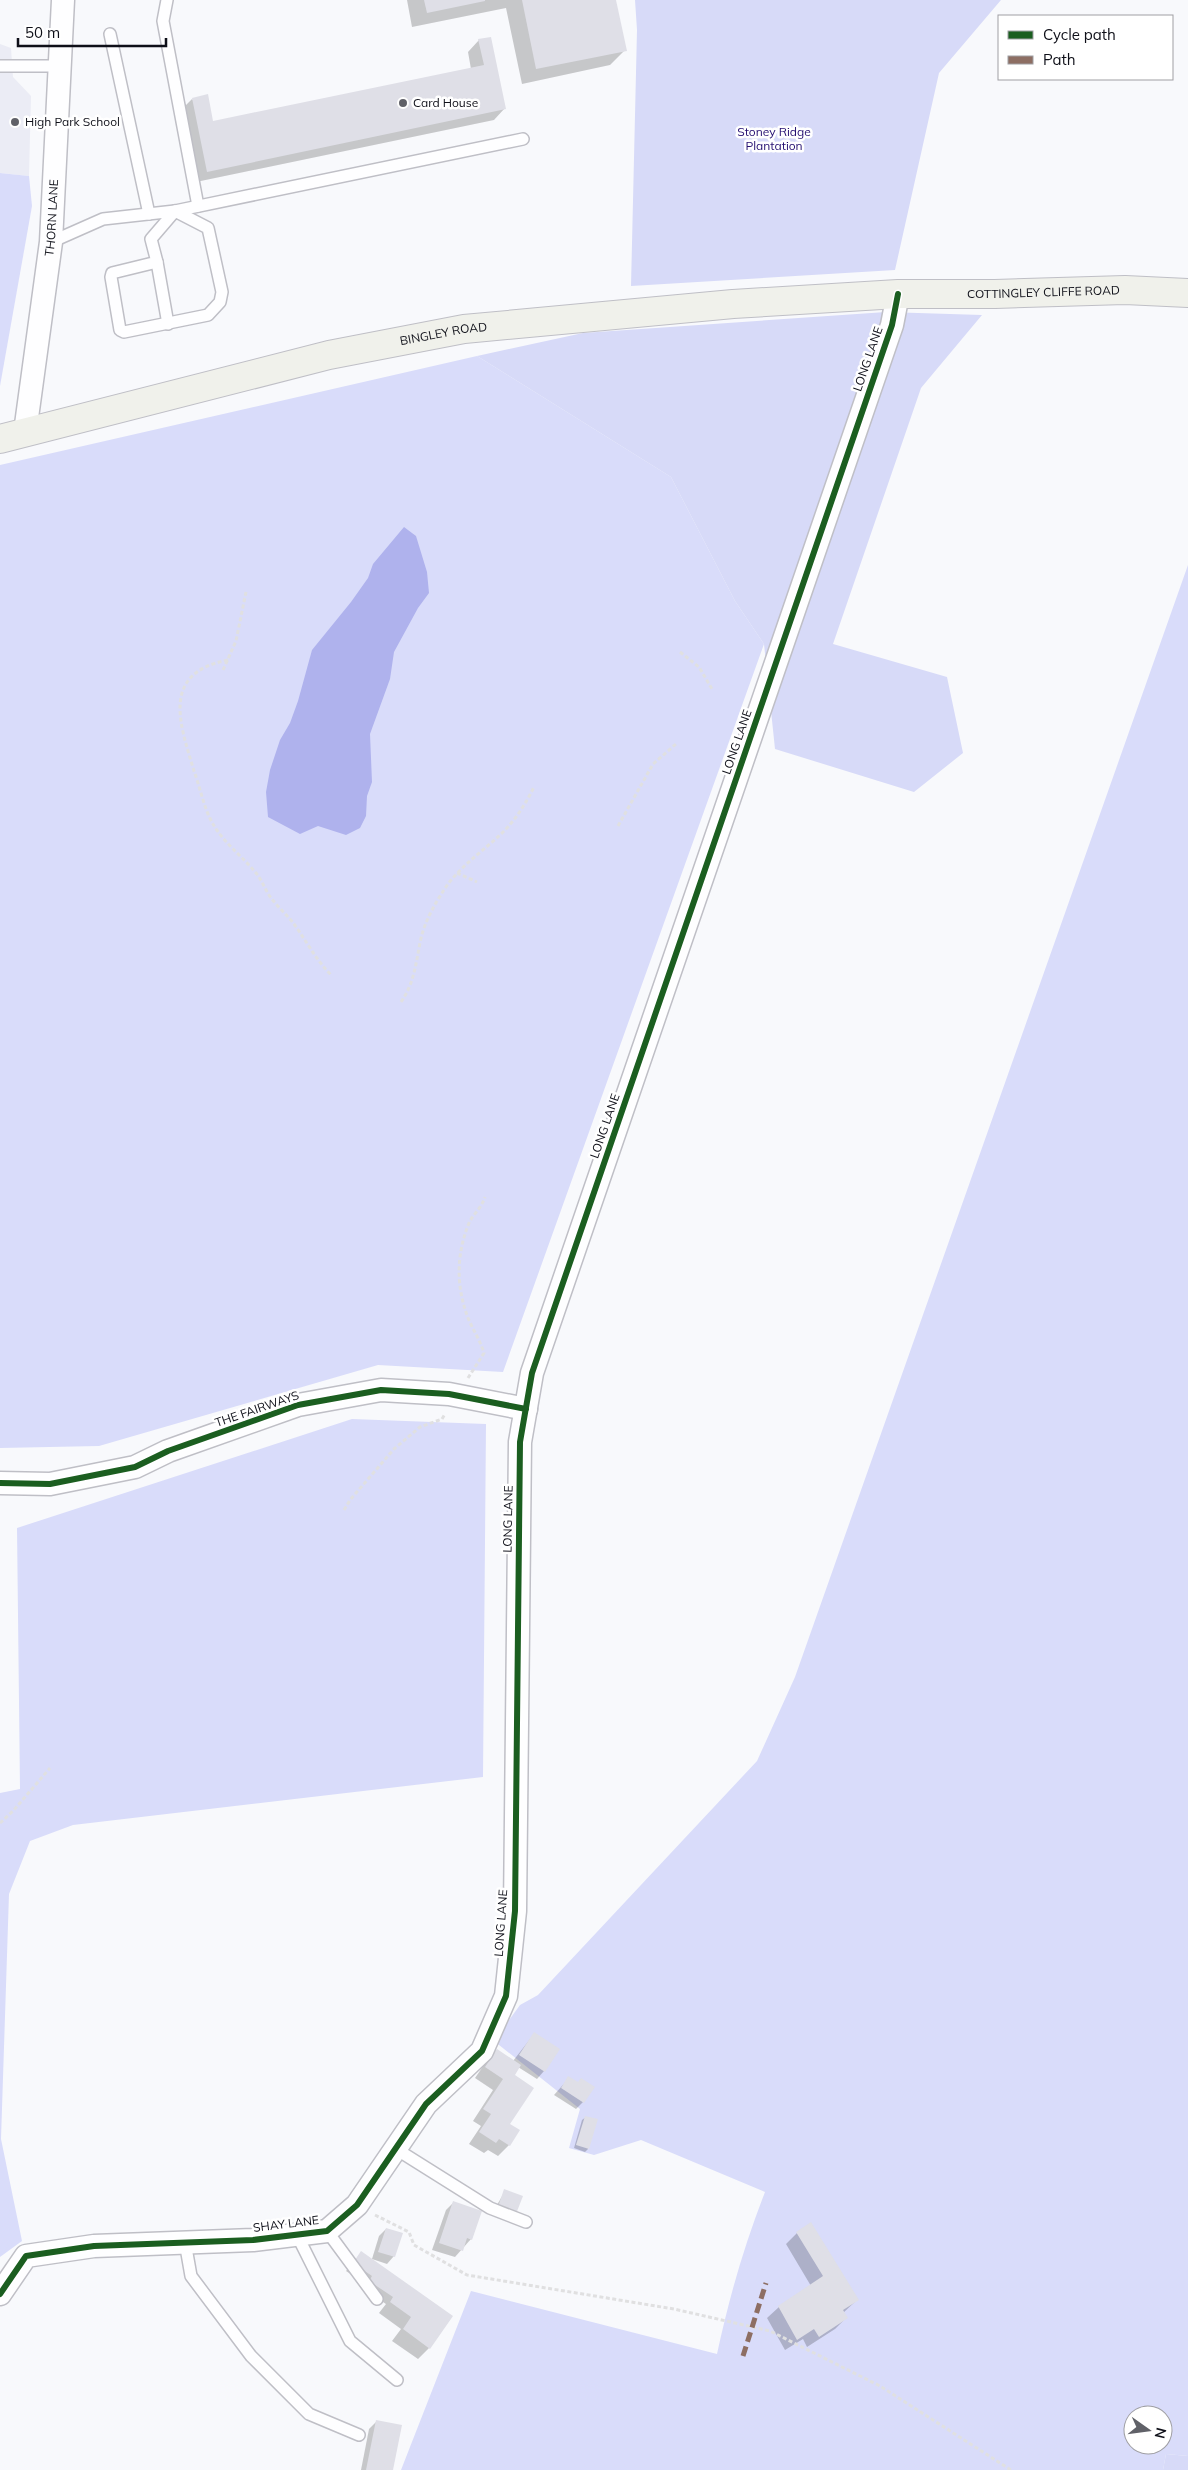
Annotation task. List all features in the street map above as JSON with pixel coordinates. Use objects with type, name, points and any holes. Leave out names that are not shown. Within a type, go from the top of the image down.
[{"type":"main road","name":"COTTINGLEY CLIFFE ROAD","points":[[898,294],[995,294],[1125,290],[1188,293]]},
{"type":"main road","name":"BINGLEY ROAD","points":[[12,436],[329,355],[464,329],[733,304],[898,294]]},
{"type":"street","name":"THORN LANE","points":[[12,436],[51,242],[63,0]]},
{"type":"street","name":"LONG LANE","points":[[506,1996],[515,1911],[520,1442],[532,1372],[892,325],[898,294]]},
{"type":"street","name":"THE FAIRWAYS","points":[[0,1483],[50,1484],[135,1467],[168,1451],[298,1405],[382,1390],[450,1394],[526,1409]]},
{"type":"street","name":"SHAY LANE","points":[[0,2294],[26,2256],[94,2246],[253,2240],[327,2231],[357,2205],[426,2104],[482,2052],[506,1996]]},
{"type":"lane","points":[[166,0],[162,22],[198,206]]},
{"type":"lane","points":[[110,34],[149,214]]},
{"type":"lane","points":[[0,66],[60,66]]},
{"type":"lane","points":[[51,242],[103,219],[175,212],[523,139]]},
{"type":"lane","points":[[168,324],[151,238],[175,212]]},
{"type":"lane","points":[[157,262],[112,273],[111,277],[120,330],[129,332],[208,315],[220,302],[222,292],[208,228],[175,212]]},
{"type":"lane","points":[[396,2149],[490,2208],[526,2222]]},
{"type":"lane","points":[[327,2231],[377,2299]]},
{"type":"lane","points":[[297,2234],[350,2341],[397,2380]]},
{"type":"lane","points":[[185,2242],[191,2276],[250,2356],[309,2414],[359,2434]]},
{"type":"path","points":[[223,670],[241,622],[246,592]]},
{"type":"path","points":[[680,652],[699,667],[712,689]]},
{"type":"path","points":[[228,660],[214,663],[201,670],[186,683],[179,701],[180,722],[195,773],[213,824],[257,874],[271,898],[293,924],[316,959],[332,976]]},
{"type":"path","points":[[618,826],[653,764],[676,744]]},
{"type":"path","points":[[401,1002],[410,989],[421,937],[429,916],[443,891],[457,872],[502,834],[534,787]]},
{"type":"path","points":[[457,872],[477,882]]},
{"type":"path","points":[[467,1380],[484,1353],[480,1338],[469,1320],[459,1291],[458,1266],[469,1222],[482,1208],[485,1197]]},
{"type":"path","points":[[344,1510],[350,1500],[394,1449],[420,1427],[442,1419],[450,1407]]},
{"type":"path","points":[[0,1823],[13,1811],[50,1768]]},
{"type":"path","points":[[357,2205],[409,2232],[414,2245],[467,2275],[674,2309],[770,2331],[880,2386],[1011,2470]]},
{"type":"shaded area","name":"High Park School","points":[[0,44],[11,48],[13,77],[31,96],[29,176],[0,173]]},
{"type":"shaded area","points":[[0,173],[29,176],[32,206],[0,386]]},
{"type":"shaded area","points":[[477,356],[671,477],[735,601],[764,644],[503,1372],[378,1365],[99,1446],[0,1448],[0,465]]},
{"type":"shaded area","points":[[1188,565],[1188,2456],[1173,2455],[1173,2405],[1123,2405],[1123,2455],[1166,2455],[1163,2470],[401,2470],[471,2291],[717,2354],[738,2272],[765,2192],[641,2140],[594,2155],[569,2148],[580,2109],[494,2041],[520,2005],[538,1995],[757,1761],[795,1677]]},
{"type":"shaded area","points":[[352,1419],[486,1424],[483,1777],[73,1825],[30,1841],[9,1894],[1,2139],[22,2241],[0,2257],[0,1793],[20,1789],[17,1528]]},
{"type":"green space","name":"Stoney Ridge Plantation","points":[[635,0],[1001,0],[939,73],[895,270],[631,286],[637,30]]},
{"type":"green space","points":[[886,312],[982,315],[921,388],[833,644],[947,677],[963,753],[914,792],[775,749],[764,644],[735,601],[671,477],[477,356],[583,333]]},
{"type":"green space","points":[[1166,2455],[1188,2456],[1188,2470],[1163,2470]]},
{"type":"water","points":[[404,527],[416,536],[427,572],[429,593],[418,608],[394,652],[390,679],[370,734],[372,782],[367,796],[366,816],[360,828],[346,835],[318,826],[300,834],[268,817],[266,792],[270,770],[280,740],[290,723],[298,701],[312,650],[351,602],[368,578],[373,564]]},
{"type":"building","points":[[424,0],[485,0],[485,1],[427,13]]},
{"type":"building","points":[[522,0],[616,0],[627,51],[536,69]]},
{"type":"building","name":"Card House","points":[[491,37],[506,109],[207,172],[192,98],[208,94],[213,121],[484,65],[478,39]]},
{"type":"building","points":[[534,2032],[560,2049],[545,2072],[519,2055]]},
{"type":"building","points":[[497,2049],[521,2065],[515,2075],[534,2088],[510,2124],[520,2130],[510,2146],[499,2139],[496,2143],[479,2132],[491,2114],[483,2109],[503,2079],[485,2067]]},
{"type":"building","points":[[568,2076],[578,2082],[581,2078],[595,2087],[584,2103],[561,2088]]},
{"type":"building","points":[[585,2116],[598,2119],[589,2149],[576,2145]]},
{"type":"building","points":[[504,2189],[523,2196],[516,2214],[498,2207]]},
{"type":"building","points":[[453,2201],[482,2211],[472,2240],[467,2238],[463,2251],[439,2243]]},
{"type":"building","points":[[811,2222],[859,2300],[843,2310],[848,2318],[819,2337],[814,2329],[797,2340],[778,2306],[823,2276],[796,2232]]},
{"type":"building","points":[[386,2228],[403,2233],[395,2257],[378,2252]]},
{"type":"building","points":[[361,2251],[453,2316],[430,2349],[403,2329],[411,2317],[390,2302],[393,2297],[369,2281],[372,2276],[353,2263]]},
{"type":"building","points":[[376,2420],[402,2425],[393,2470],[366,2470]]},
{"type":"marked path","points":[[743,2356],[766,2283]]},
{"type":"cycle path","points":[[0,2294],[26,2256],[94,2246],[253,2240],[327,2231],[357,2205],[426,2104],[482,2051],[506,1996],[515,1911],[520,1442],[532,1373],[892,325],[898,294]]},
{"type":"cycle path","points":[[0,1483],[50,1484],[135,1467],[168,1451],[298,1405],[381,1390],[449,1394],[526,1409]]},
{"type":"place","name":"Card House","points":[[403,103]]},
{"type":"place","name":"High Park School","points":[[15,122]]}]
